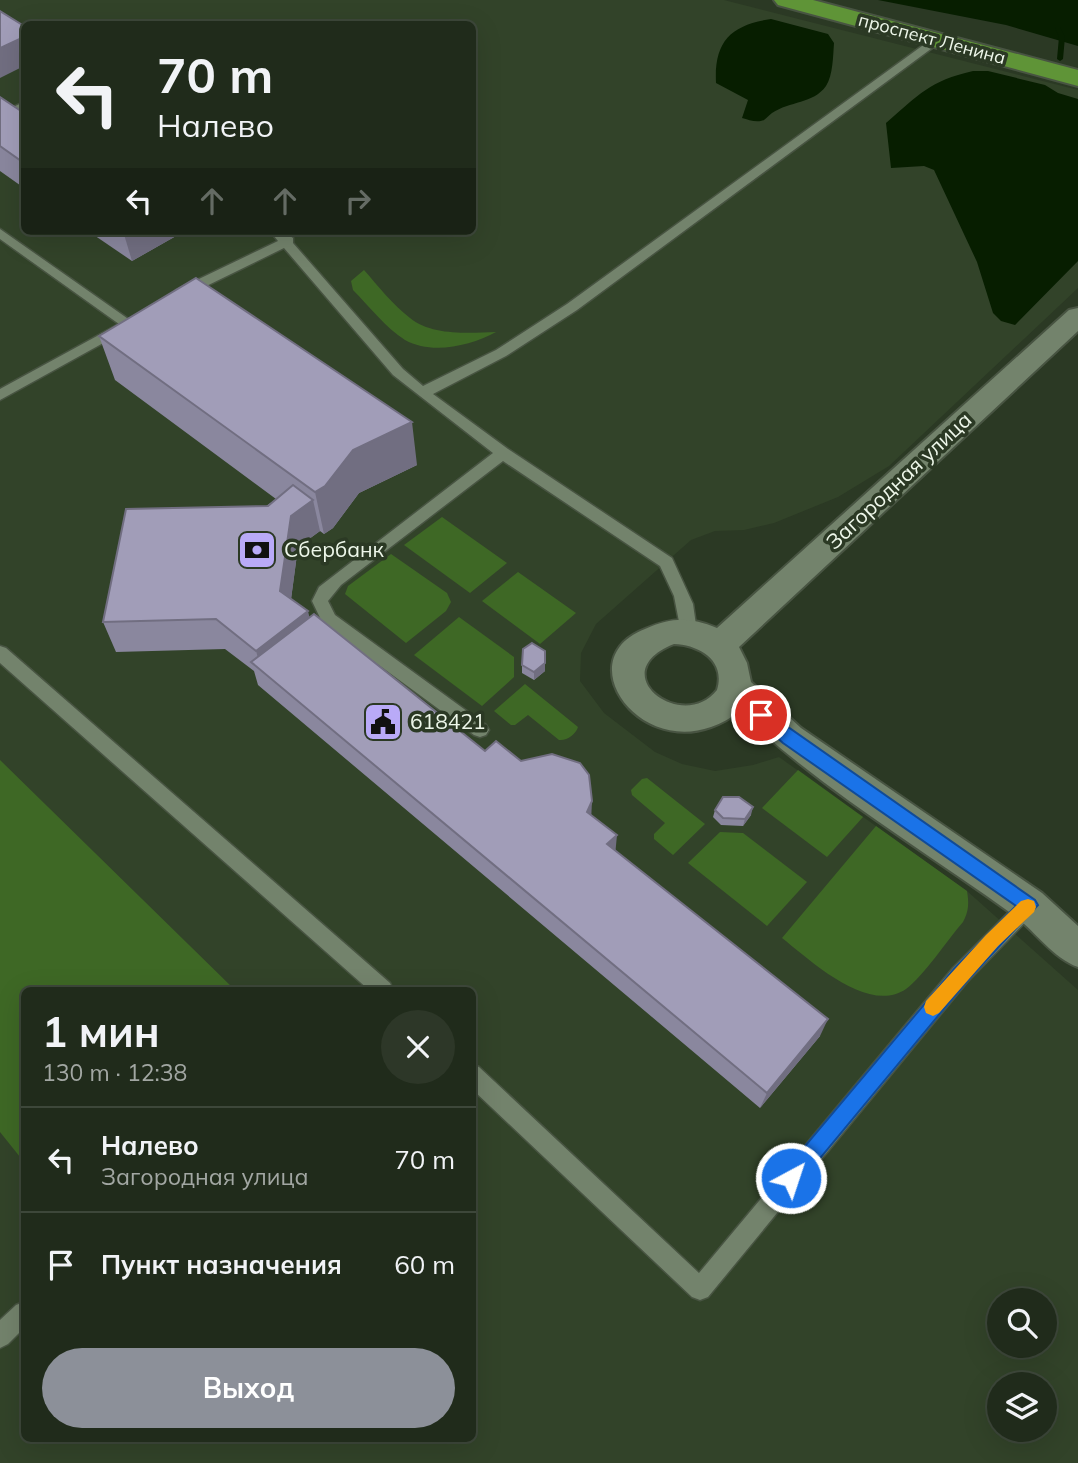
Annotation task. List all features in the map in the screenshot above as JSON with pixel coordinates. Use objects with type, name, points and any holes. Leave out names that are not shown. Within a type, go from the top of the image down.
[{"type":"main road","name":"проспект Ленина","points":[[786,0],[1078,78]]},
{"type":"street","name":"Загородная улица","points":[[720,645],[1078,316]]},
{"type":"street","points":[[689,632],[720,645],[731,658],[736,672],[735,687],[728,701],[699,718],[662,716],[645,707],[633,695],[627,667],[632,654],[642,643],[664,633],[689,632]]},
{"type":"street","points":[[735,687],[789,738],[1029,905],[1078,950]]},
{"type":"lane","points":[[422,393],[501,353],[563,313],[937,40]]},
{"type":"lane","points":[[0,117],[21,107]]},
{"type":"lane","points":[[0,233],[133,320],[0,395]]},
{"type":"lane","points":[[172,298],[282,236],[392,365],[422,393],[503,453],[666,562],[678,582],[687,609],[689,632]]},
{"type":"lane","points":[[481,730],[329,619],[320,601],[335,581],[503,453]]},
{"type":"lane","points":[[0,653],[375,987]]},
{"type":"lane","points":[[476,1078],[701,1289],[960,975],[1029,905]]},
{"type":"lane","points":[[0,1336],[21,1316]]},
{"type":"shaded area","points":[[0,0],[724,0],[1078,90],[1078,288],[889,466],[838,497],[774,523],[744,530],[715,531],[691,540],[596,624],[581,653],[580,681],[604,713],[655,752],[682,764],[715,771],[753,765],[779,757],[967,891],[1078,990],[1078,1463],[0,1463]]},
{"type":"shaded area","points":[[878,0],[1078,0],[1078,46],[1006,25]]},
{"type":"shaded area","points":[[771,19],[828,34],[834,43],[831,71],[826,86],[815,96],[779,109],[764,120],[753,121],[742,118],[748,100],[716,83],[718,56],[722,46],[735,31]]},
{"type":"shaded area","points":[[973,71],[988,71],[1045,85],[1058,93],[1078,99],[1078,261],[1015,325],[1001,321],[993,313],[977,262],[934,170],[924,166],[891,168],[886,123],[935,84]]},
{"type":"green space","points":[[364,270],[398,307],[419,324],[440,331],[496,332],[451,347],[427,347],[405,340],[384,323],[353,290],[351,281]]},
{"type":"green space","points":[[442,517],[507,563],[470,593],[404,545]]},
{"type":"green space","points":[[391,554],[447,593],[451,602],[446,611],[406,643],[345,594],[348,586]]},
{"type":"green space","points":[[518,572],[576,613],[540,644],[482,601]]},
{"type":"green space","points":[[459,617],[514,657],[514,677],[482,706],[414,655]]},
{"type":"green space","points":[[525,684],[578,727],[573,734],[559,740],[528,715],[511,725],[494,711]]},
{"type":"green space","points":[[0,760],[232,987],[21,987],[21,1158],[0,1132]]},
{"type":"green space","points":[[798,770],[863,817],[827,857],[762,808]]},
{"type":"green space","points":[[647,778],[705,824],[673,855],[654,839],[654,834],[665,823],[632,795],[631,790],[642,779]]},
{"type":"green space","points":[[876,826],[967,891],[968,899],[963,922],[928,967],[906,989],[891,995],[875,995],[840,982],[782,938]]},
{"type":"green space","points":[[720,832],[743,833],[807,882],[767,926],[688,863]]},
{"type":"building","points":[[0,11],[21,24],[21,38],[0,48]]},
{"type":"building","points":[[0,97],[21,111],[21,161],[0,146]]},
{"type":"building","points":[[196,278],[412,422],[353,450],[325,486],[315,492],[99,336]]},
{"type":"building","points":[[293,485],[313,500],[291,516],[280,591],[308,611],[256,651],[216,619],[103,622],[126,509],[268,506]]},
{"type":"building","points":[[314,614],[485,751],[496,741],[521,761],[552,754],[580,763],[589,775],[592,801],[587,812],[617,835],[607,844],[828,1019],[767,1093],[251,662]]},
{"type":"building","points":[[532,643],[545,651],[545,663],[534,672],[522,665],[523,649]]},
{"type":"building","points":[[723,797],[739,797],[753,807],[745,819],[723,818],[715,810]]},
{"type":"waterway","points":[[1058,28],[1062,37],[1060,59]]},
{"type":"slow traffic","points":[[933,1007],[992,940],[1028,907]]},
{"type":"place","name":"Сбербанк","points":[[257,550]]},
{"type":"place","name":"618421","points":[[383,722]]},
{"type":"route","points":[[761,715],[789,738],[1029,905],[960,975],[791,1178]]}]
